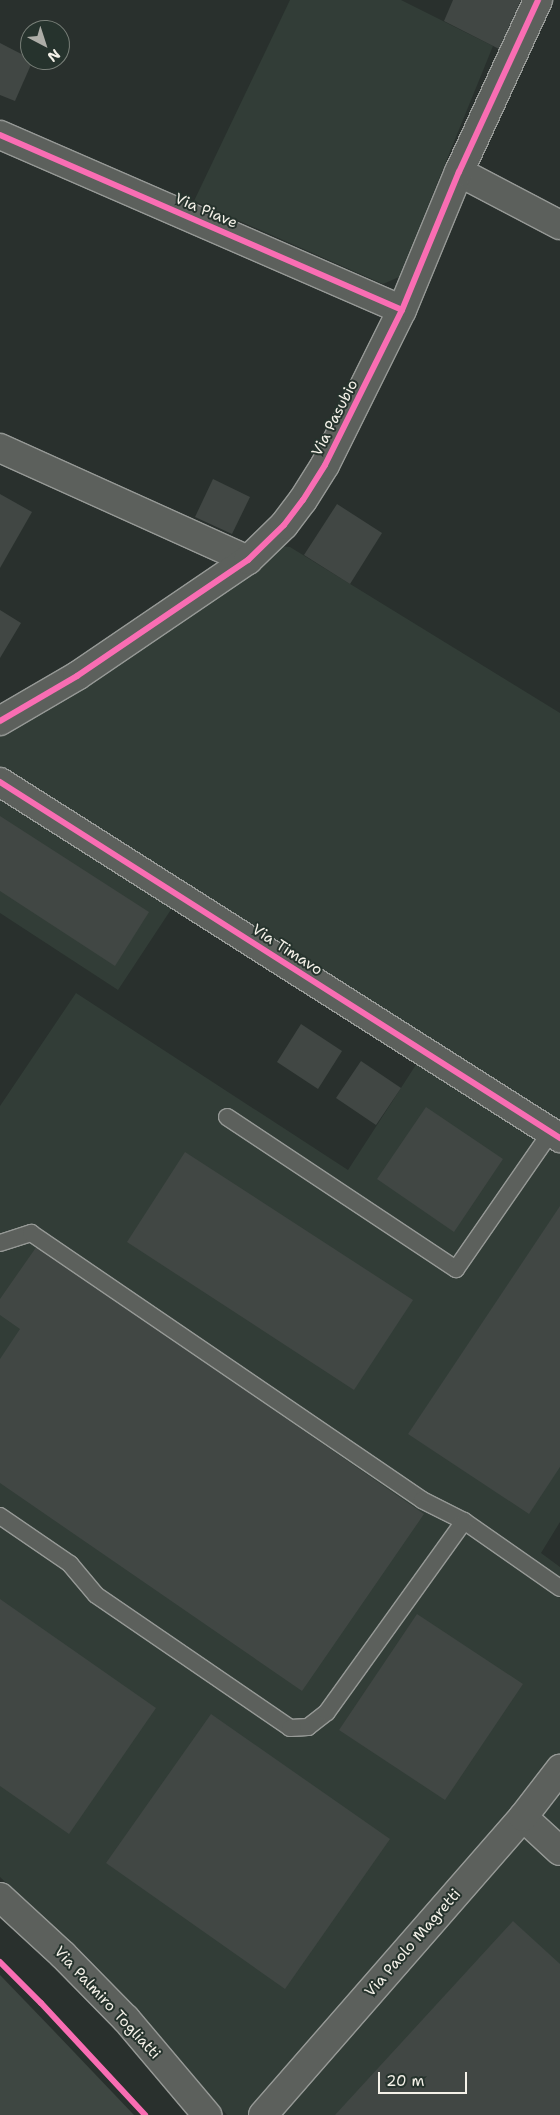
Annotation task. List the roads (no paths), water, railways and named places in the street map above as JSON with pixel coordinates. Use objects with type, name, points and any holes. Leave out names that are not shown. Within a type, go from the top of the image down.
[{"type":"street","name":"Via Pasubio","points":[[0,722],[77,676],[248,560],[284,524],[303,500],[325,465],[402,310],[459,172],[538,0]]},
{"type":"street","name":"Via Piave","points":[[0,135],[402,310]]},
{"type":"street","points":[[459,172],[560,225]]},
{"type":"street","points":[[0,448],[248,560]]},
{"type":"street","name":"Via Timavo","points":[[0,782],[555,1135]]},
{"type":"street","name":"Via Paolo Magretti","points":[[263,2115],[523,1817],[560,1769]]},
{"type":"street","points":[[523,1817],[560,1851]]},
{"type":"street","name":"Via Palmiro Togliatti","points":[[0,1897],[63,1955],[126,2019],[207,2115]]},
{"type":"street","name":"Via Palmiro Togliatti","points":[[0,1919],[52,1966],[114,2030],[187,2115]]},
{"type":"lane","name":"Via Timavo","points":[[227,1118],[456,1268],[555,1135]]},
{"type":"lane","points":[[0,1243],[31,1233],[422,1500],[464,1521],[560,1588]]},
{"type":"lane","points":[[0,1516],[70,1564],[96,1595],[290,1728],[308,1727],[327,1712],[464,1521]]}]
